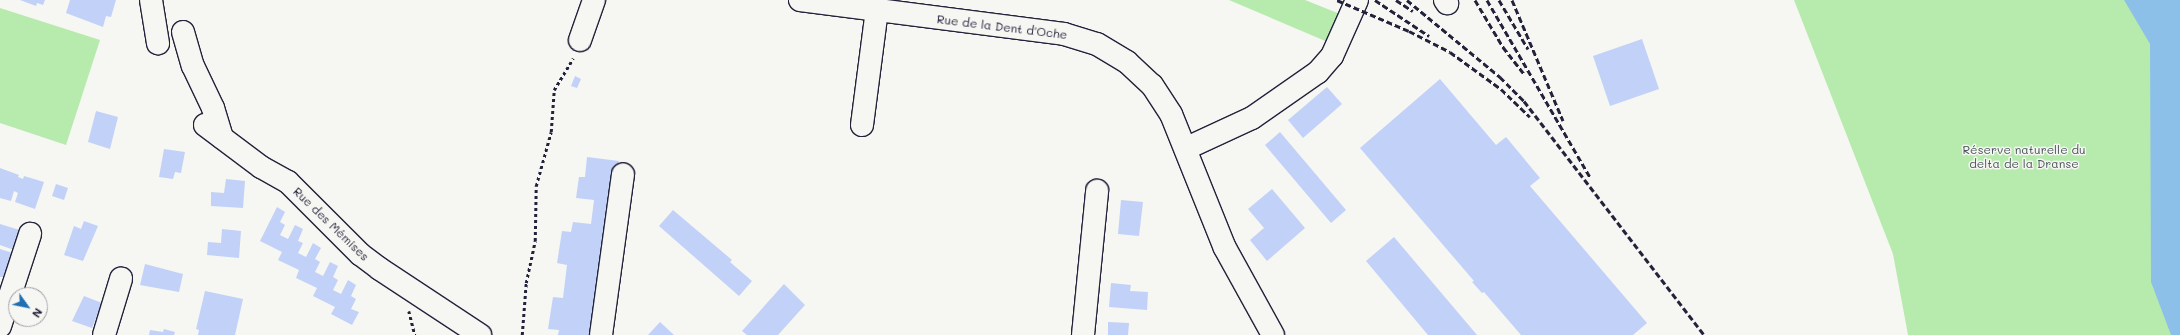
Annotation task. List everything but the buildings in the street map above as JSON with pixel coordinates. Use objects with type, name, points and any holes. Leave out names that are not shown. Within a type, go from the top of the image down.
[{"type":"street","points":[[151,0],[158,43]]},
{"type":"street","points":[[580,40],[594,0]]},
{"type":"street","name":"Rue de la Dent d'Oche","points":[[800,0],[1059,33],[1097,44],[1127,62],[1152,86],[1171,114],[1186,148],[1224,248],[1273,335]]},
{"type":"street","points":[[1186,148],[1252,118],[1318,72],[1332,56],[1357,0]]},
{"type":"street","points":[[862,125],[877,10]]},
{"type":"street","points":[[183,32],[192,66],[213,108],[222,138]]},
{"type":"street","name":"Rue des Mémises","points":[[205,125],[261,167],[288,182],[370,262],[480,335]]},
{"type":"street","points":[[601,335],[623,175]]},
{"type":"street","points":[[1083,335],[1097,191]]},
{"type":"street","points":[[0,326],[30,234]]},
{"type":"street","points":[[104,335],[121,279]]},
{"type":"path","points":[[522,335],[526,283],[535,241],[534,196],[551,132],[552,100],[558,80],[574,55],[580,40]]},
{"type":"green space","points":[[1229,0],[1305,0],[1340,14],[1330,43]]},
{"type":"green space","name":"Réserve naturelle du delta de la Dranse","points":[[1794,0],[2180,0],[2180,335],[1908,335],[1893,254]]},
{"type":"green space","points":[[0,8],[100,40],[66,145],[0,123]]},
{"type":"water","points":[[2124,0],[2180,0],[2180,335],[2171,335],[2151,282],[2150,44]]},
{"type":"railway","points":[[1337,0],[1409,31],[1450,52],[1501,89],[1530,117]]},
{"type":"railway","points":[[1375,0],[1429,36]]},
{"type":"railway","points":[[1396,0],[1413,11]]},
{"type":"railway","points":[[1407,0],[1500,77],[1524,101],[1704,335]]},
{"type":"railway","points":[[1475,0],[1503,47],[1524,74]]},
{"type":"railway","points":[[1487,0],[1590,177]]},
{"type":"railway","points":[[1499,0],[1528,49]]},
{"type":"railway","points":[[1512,0],[1563,121]]}]
